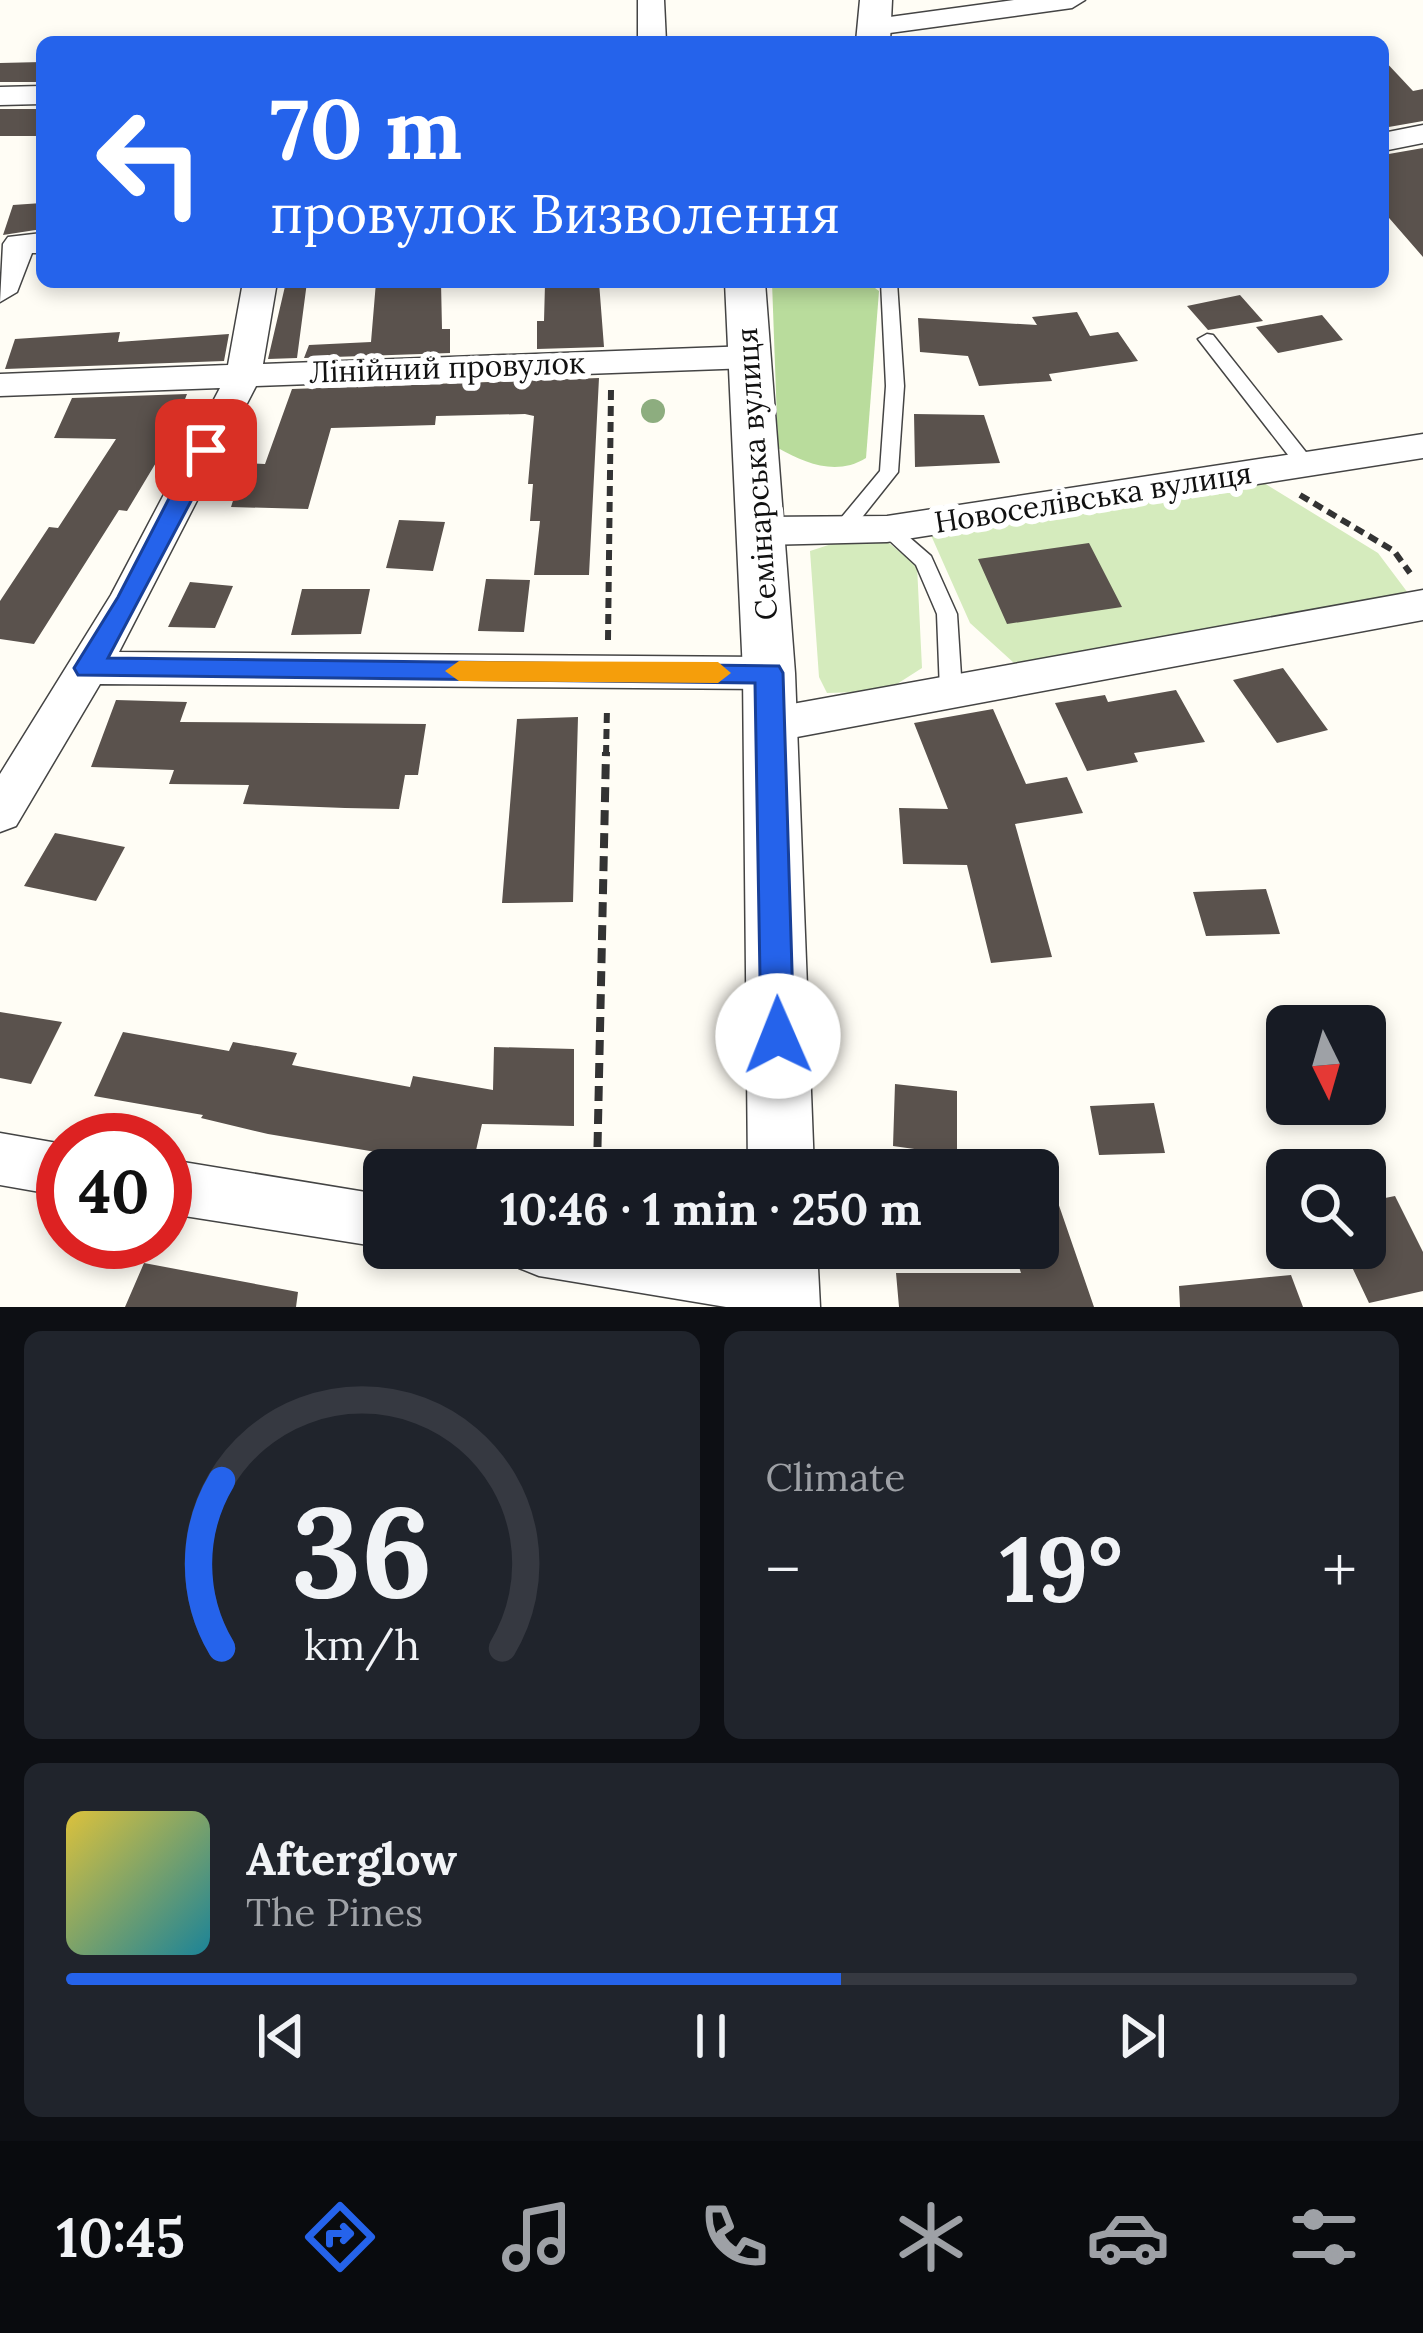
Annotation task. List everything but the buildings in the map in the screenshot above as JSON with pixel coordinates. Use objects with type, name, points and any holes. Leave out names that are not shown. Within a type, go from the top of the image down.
[{"type":"street","points":[[651,0],[652,36]]},
{"type":"street","points":[[875,23],[1072,0]]},
{"type":"street","points":[[0,96],[36,95]]},
{"type":"street","points":[[1389,141],[1423,134]]},
{"type":"street","points":[[0,292],[19,244],[36,243]]},
{"type":"street","points":[[0,813],[130,600],[244,375],[259,288]]},
{"type":"street","name":"Семінарська вулиця","points":[[745,288],[770,699],[781,1149]]},
{"type":"street","name":"Лінійний провулок","points":[[0,385],[750,357]]},
{"type":"street","name":"Новоселівська вулиця","points":[[762,531],[887,530],[1423,446]]},
{"type":"street","points":[[88,668],[608,672],[770,699],[951,692],[1418,591]]},
{"type":"street","points":[[0,1159],[36,1165]]},
{"type":"street","points":[[192,1190],[363,1219]]},
{"type":"street","points":[[695,1269],[784,1281]]},
{"type":"lane","points":[[841,530],[889,472],[895,386],[890,288]]},
{"type":"lane","points":[[1208,339],[1306,465]]},
{"type":"lane","points":[[887,530],[924,562],[947,614],[951,692]]},
{"type":"path","points":[[597,1149],[611,362]]},
{"type":"path","points":[[1261,472],[1394,551],[1418,591]]},
{"type":"green space","points":[[772,288],[875,288],[879,291],[866,458],[844,466],[822,466],[778,448]]},
{"type":"green space","points":[[1264,483],[1378,553],[1411,597],[1014,663],[970,623],[930,533]]},
{"type":"green space","points":[[884,539],[917,566],[922,668],[886,691],[827,693],[819,677],[810,551],[844,540]]},
{"type":"slow traffic","points":[[459,671],[718,673]]},
{"type":"route","points":[[206,450],[130,600],[88,668],[769,673],[778,1036]]}]
